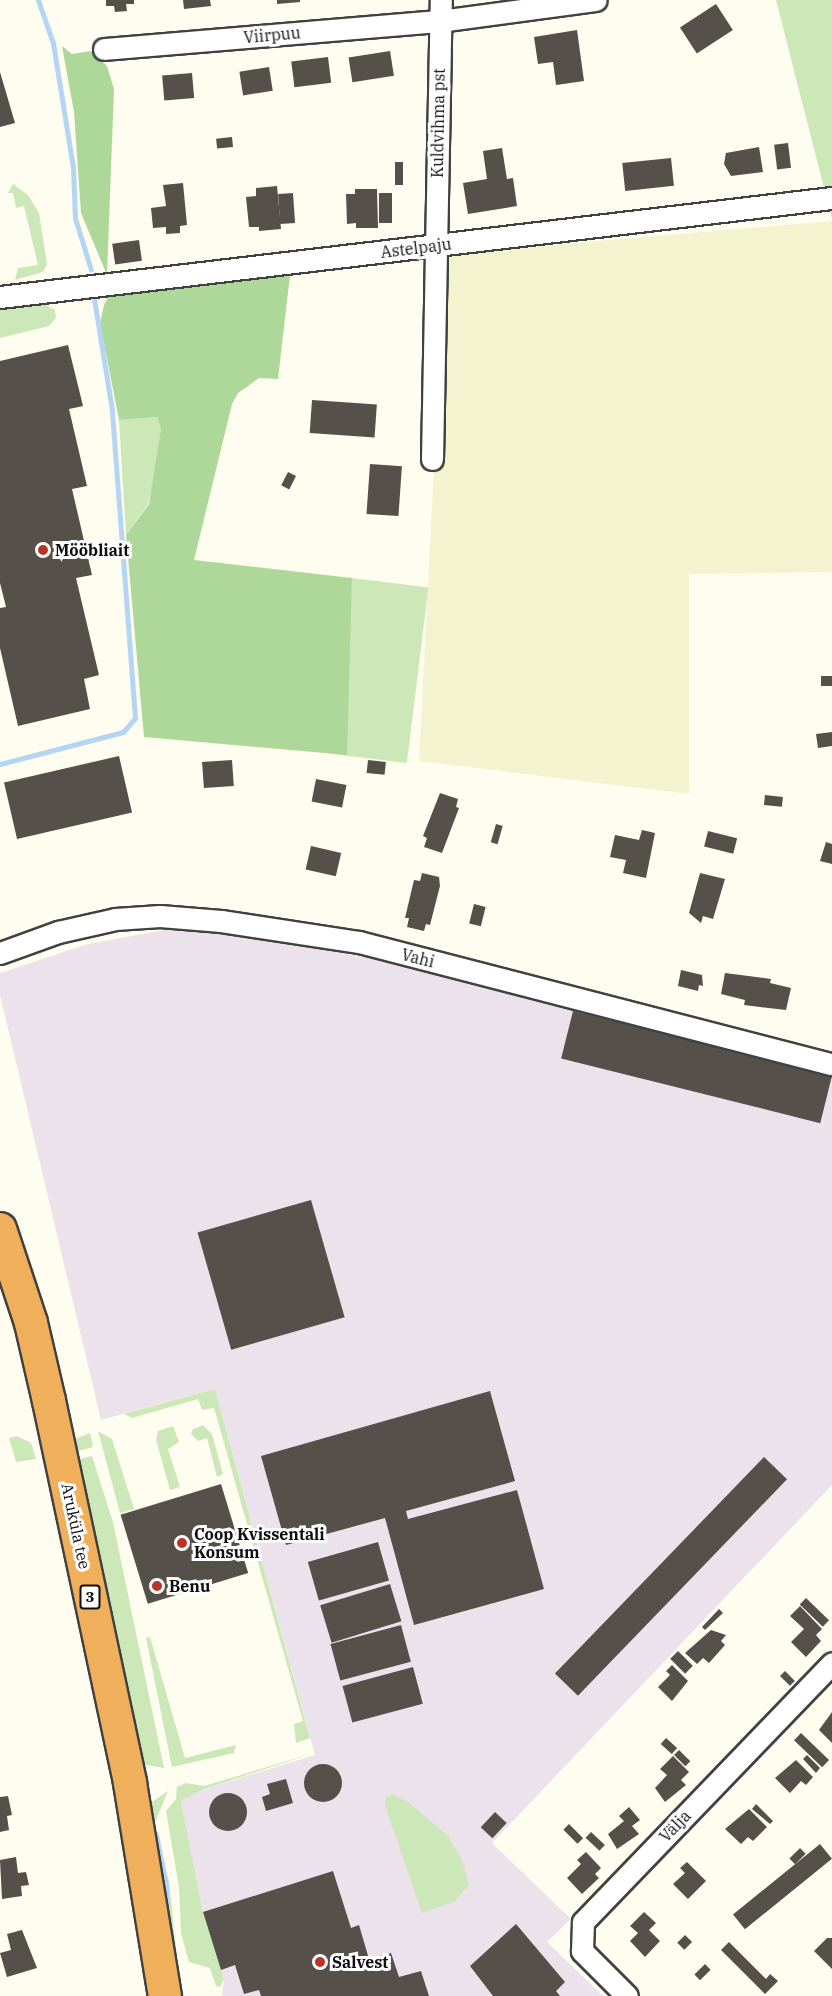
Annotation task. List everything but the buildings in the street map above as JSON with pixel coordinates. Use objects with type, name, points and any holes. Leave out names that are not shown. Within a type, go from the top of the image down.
[{"type":"highway","name":"Aruküla tee","points":[[0,1229],[31,1323],[53,1419],[130,1783],[162,1983]]},
{"type":"highway","name":"Aruküla tee","points":[[0,1255],[125,1848],[162,1983]]},
{"type":"street","name":"Viirpuu","points":[[104,49],[440,10],[596,0]]},
{"type":"street","name":"Kuldvihma pst","points":[[432,459],[440,10]]},
{"type":"street","name":"Astelpaju","points":[[0,297],[832,198]]},
{"type":"street","name":"Vahi","points":[[0,953],[58,932],[115,919],[160,916],[221,921],[359,942],[832,1064]]},
{"type":"street","name":"Välja","points":[[627,1996],[582,1951],[583,1922],[832,1663]]},
{"type":"shaded area","points":[[170,929],[269,939],[393,963],[832,1077],[832,1485],[492,1843],[571,1919],[547,1942],[603,1996],[222,1996],[224,1978],[203,1912],[181,1801],[204,1789],[315,1755],[215,1389],[101,1420],[0,995],[0,973],[88,944]]},
{"type":"green space","points":[[776,0],[832,0],[832,219],[824,188]]},
{"type":"green space","points":[[62,46],[72,54],[91,51],[107,66],[114,89],[107,275],[81,213],[74,112]]},
{"type":"green space","points":[[13,184],[28,195],[39,213],[47,264],[43,272],[15,280],[18,268],[38,265],[24,206],[16,208],[13,193],[8,193]]},
{"type":"green space","points":[[832,221],[832,572],[689,574],[689,794],[419,761],[445,254]]},
{"type":"green space","points":[[290,275],[278,379],[259,378],[238,393],[232,404],[194,560],[352,578],[347,755],[144,737],[126,535],[149,504],[161,429],[157,417],[119,420],[100,323],[104,305],[110,294],[123,290]]},
{"type":"green space","points":[[42,303],[55,310],[56,318],[49,326],[0,338],[0,306]]},
{"type":"green space","points":[[157,417],[161,429],[158,463],[148,504],[126,535],[119,420]]},
{"type":"green space","points":[[352,578],[428,587],[407,763],[330,754]]},
{"type":"green space","points":[[215,1389],[310,1738],[296,1743],[294,1724],[303,1721],[214,1408],[202,1410],[198,1399],[132,1418],[124,1414]]},
{"type":"green space","points":[[203,1425],[212,1434],[223,1474],[217,1477],[207,1438],[198,1441],[191,1434],[193,1429]]},
{"type":"green space","points":[[173,1426],[179,1442],[168,1449],[180,1487],[170,1490],[156,1440],[158,1431]]},
{"type":"green space","points":[[98,1431],[112,1439],[134,1509],[120,1513]]},
{"type":"green space","points":[[90,1433],[93,1447],[71,1453],[75,1439]]},
{"type":"green space","points":[[17,1436],[31,1443],[36,1459],[16,1462],[9,1438]]},
{"type":"green space","points":[[92,1456],[113,1522],[164,1768],[140,1764],[73,1461]]},
{"type":"green space","points":[[150,1637],[185,1758],[236,1745],[234,1753],[172,1767],[146,1638]]},
{"type":"green space","points":[[314,1753],[204,1789],[181,1801],[203,1912],[224,1979],[220,1987],[216,1986],[210,1968],[189,1962],[181,1933],[179,1887],[166,1811],[176,1799],[177,1787],[186,1783],[204,1786]]},
{"type":"green space","points":[[168,1791],[156,1820],[151,1823],[149,1804]]},
{"type":"green space","points":[[393,1794],[408,1802],[448,1836],[462,1860],[469,1885],[454,1902],[422,1913],[385,1806],[386,1797]]},
{"type":"green space","points":[[155,1829],[169,1881],[177,1958],[149,1831]]},
{"type":"waterway","points":[[38,0],[53,43],[73,168],[75,218],[91,270]]},
{"type":"waterway","points":[[0,764],[123,732],[135,718],[112,410],[94,299]]},
{"type":"waterway","points":[[156,1834],[166,1886],[166,1914]]},
{"type":"place","name":"Mööbliait","points":[[43,550]]},
{"type":"place","name":"Coop Kvissentali Konsum","points":[[182,1543]]},
{"type":"place","name":"Benu","points":[[157,1586]]},
{"type":"place","name":"Salvest","points":[[320,1962]]}]
